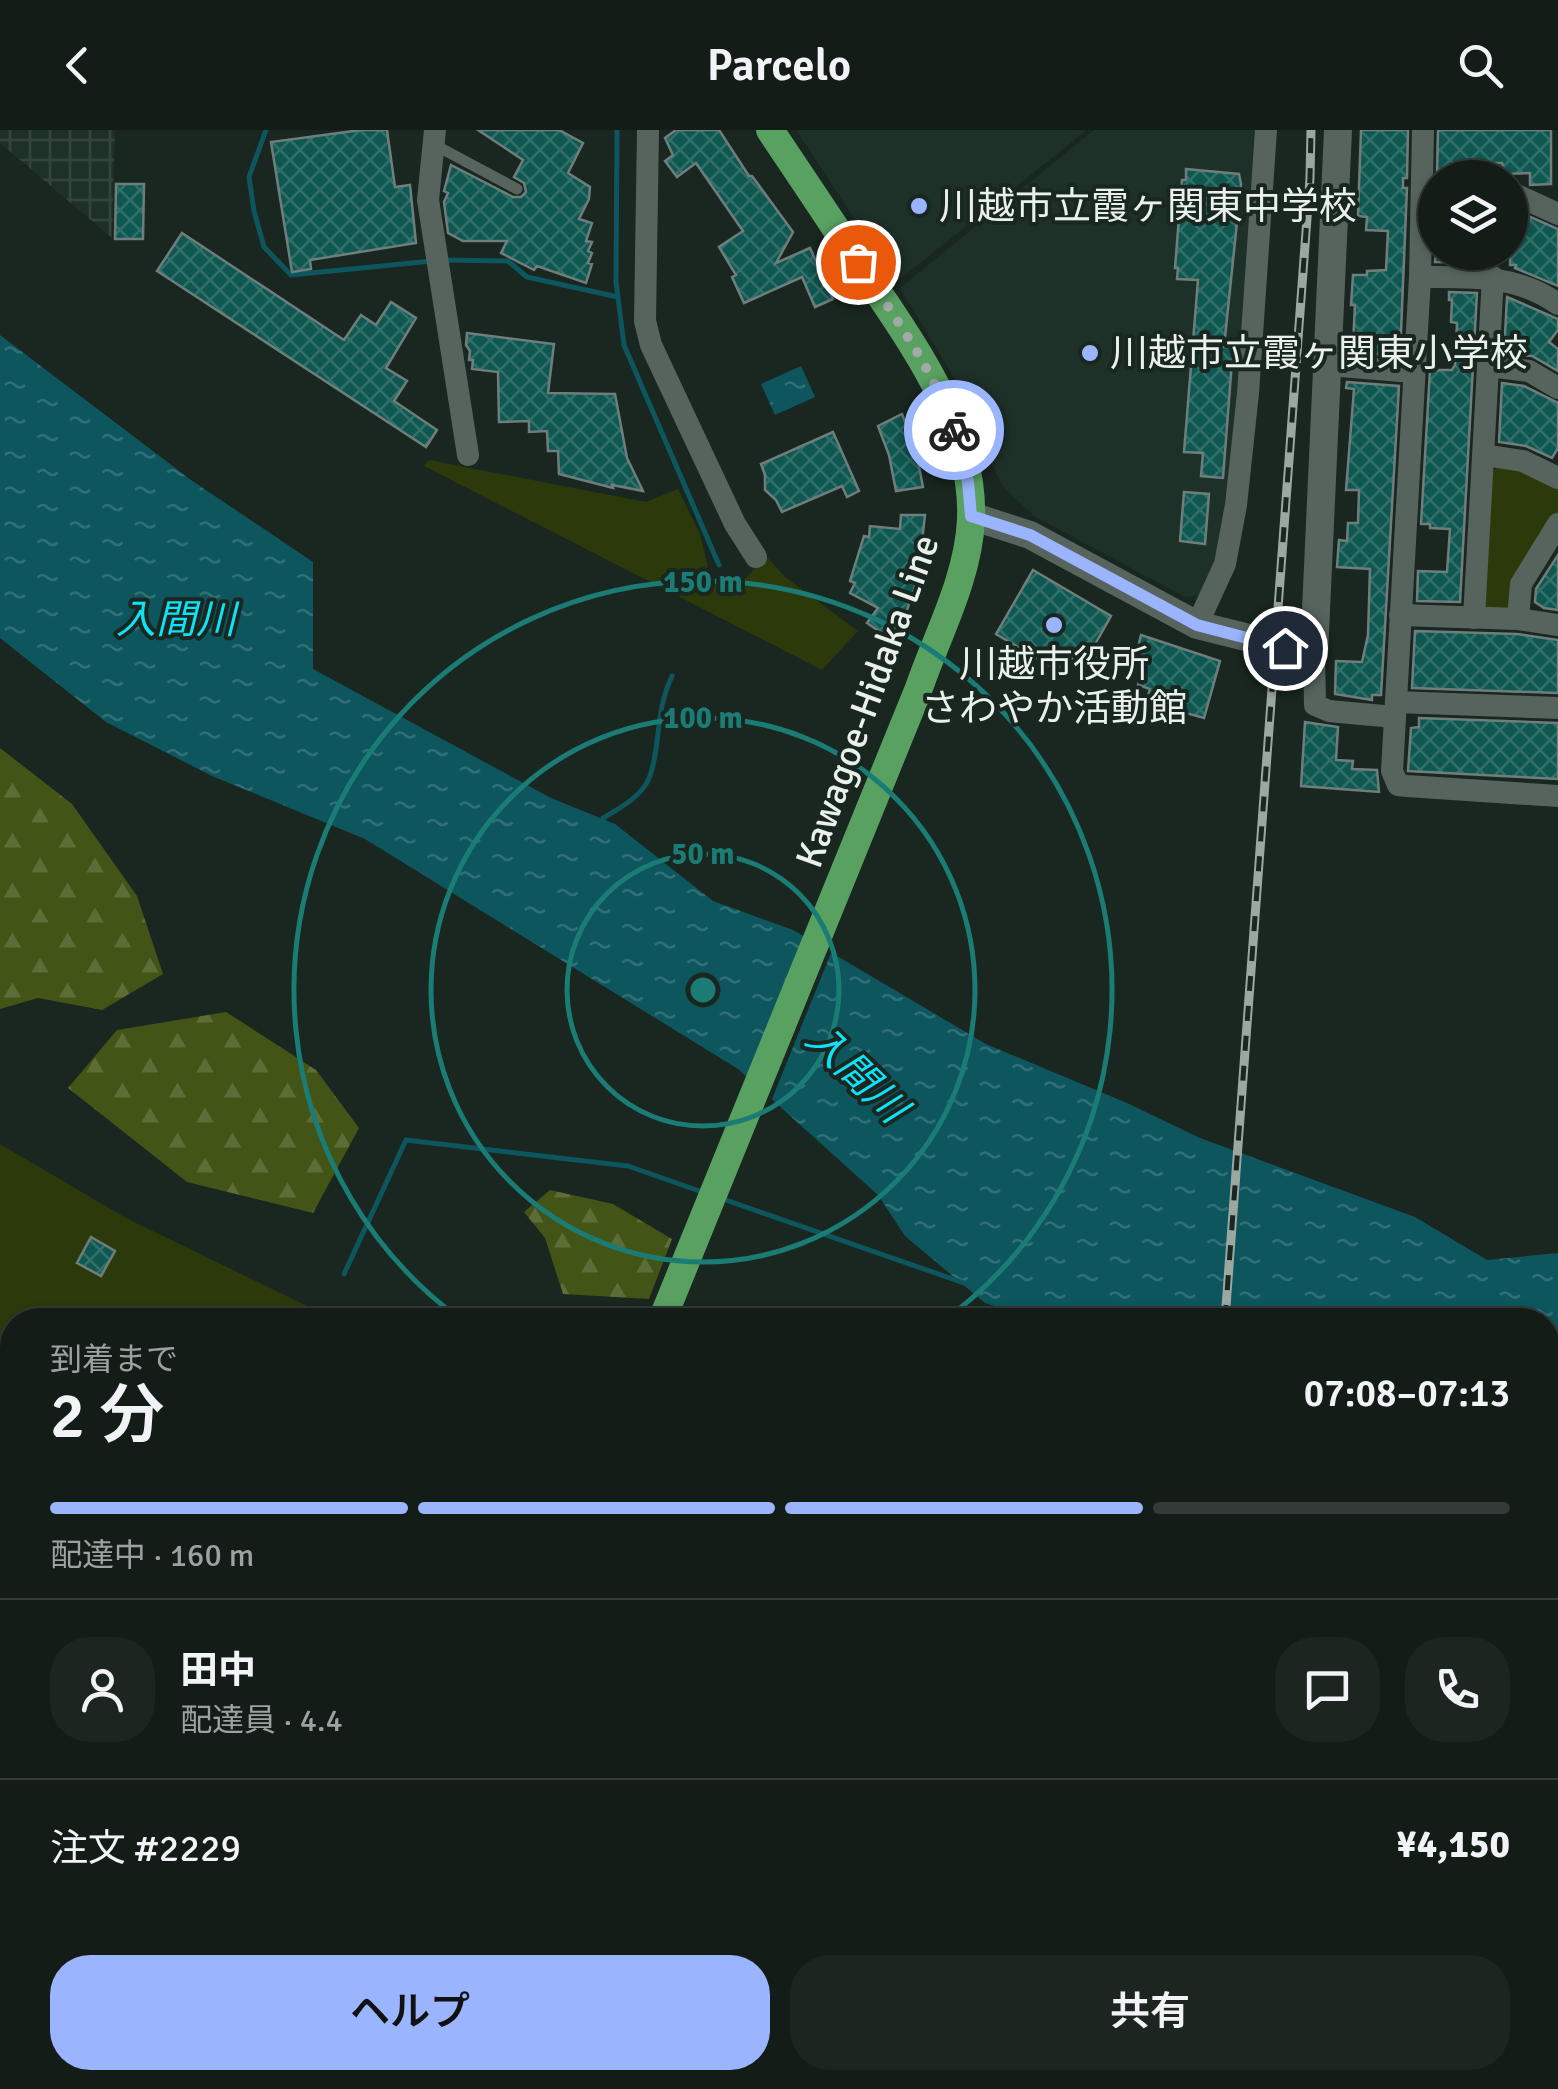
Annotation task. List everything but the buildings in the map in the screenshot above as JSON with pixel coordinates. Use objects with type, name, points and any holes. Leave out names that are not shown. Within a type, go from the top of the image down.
[{"type":"main road","name":"Kawagoe-Hidaka Line","points":[[667,1308],[919,688],[958,585],[971,516],[962,458],[943,400],[901,328],[770,130]]},
{"type":"street","points":[[648,130],[645,320],[651,345],[735,524],[756,557]]},
{"type":"street","points":[[1197,625],[1226,564],[1236,505],[1248,394],[1266,130]]},
{"type":"street","points":[[1338,130],[1314,654],[1315,705],[1329,711],[1558,708]]},
{"type":"street","points":[[1422,130],[1426,160]]},
{"type":"street","points":[[434,137],[428,200],[468,456]]},
{"type":"street","points":[[1528,198],[1555,206]]},
{"type":"street","points":[[1421,270],[1392,771],[1398,785],[1558,796]]},
{"type":"street","points":[[1420,277],[1493,277],[1526,285],[1558,304]]},
{"type":"street","points":[[1474,618],[1493,277]]},
{"type":"street","points":[[1329,366],[1413,372]]},
{"type":"street","points":[[1489,366],[1529,371],[1558,388]]},
{"type":"street","points":[[1484,455],[1523,460],[1558,478]]},
{"type":"street","points":[[971,516],[1030,535],[1197,625],[1314,654]]},
{"type":"street","points":[[1518,619],[1520,584],[1558,524]]},
{"type":"street","points":[[1400,615],[1518,619],[1558,625]]},
{"type":"lane","points":[[434,137],[517,189]]},
{"type":"shaded area","points":[[0,130],[115,130],[112,238],[0,143]]},
{"type":"shaded area","name":"川越市立霞ヶ関東中学校","points":[[796,130],[1087,130],[896,282]]},
{"type":"shaded area","name":"川越市立霞ヶ関東小学校","points":[[1094,130],[1259,130],[1229,484],[1216,569],[1203,595],[1185,597],[1034,516],[1004,488],[966,397],[900,288]]},
{"type":"green space","points":[[429,460],[646,502],[678,489],[700,534],[711,580],[736,589],[766,556],[785,577],[858,631],[822,670],[424,466]]},
{"type":"green space","points":[[1507,465],[1558,487],[1558,512],[1529,552],[1508,611],[1487,607],[1481,600],[1489,477],[1496,467]]},
{"type":"green space","points":[[0,748],[72,804],[137,896],[163,974],[102,1010],[38,998],[0,1009]]},
{"type":"green space","points":[[226,1012],[316,1070],[359,1128],[313,1213],[187,1182],[68,1088],[117,1030]]},
{"type":"green space","points":[[0,1144],[126,1218],[311,1308],[0,1308]]},
{"type":"green space","points":[[550,1190],[613,1204],[672,1239],[649,1299],[563,1294],[545,1238],[524,1212]]},
{"type":"water","name":"入間川","points":[[0,335],[191,480],[313,562],[313,669],[551,798],[615,824],[713,901],[793,930],[986,1044],[1200,1138],[1415,1217],[1487,1260],[1558,1253],[1558,1308],[1001,1308],[985,1303],[905,1236],[878,1195],[738,1069],[365,839],[212,776],[106,722],[0,638]]},
{"type":"water","points":[[801,366],[815,397],[775,415],[761,384]]},
{"type":"pier","points":[[808,933],[833,948],[770,1104],[747,1084]]},
{"type":"waterway","points":[[266,130],[249,177],[254,211],[264,247],[291,275],[432,261]]},
{"type":"waterway","points":[[617,130],[616,282],[624,345],[719,565]]},
{"type":"waterway","points":[[443,260],[508,261],[527,277],[618,297]]},
{"type":"waterway","points":[[602,822],[647,783],[672,676]]},
{"type":"waterway","points":[[344,1274],[406,1140],[628,1166],[705,1193]]},
{"type":"waterway","points":[[720,1198],[964,1283]]},
{"type":"railway","points":[[1226,1308],[1311,130]]},
{"type":"way so far","points":[[858,262],[924,364],[954,430]]},
{"type":"place","name":"川越市立霞ヶ関東中学校","points":[[919,206]]},
{"type":"place","name":"川越市立霞ヶ関東小学校","points":[[1090,353]]},
{"type":"place","name":"川越市役所 さわやか活動館","points":[[1054,625]]},
{"type":"route","points":[[954,430],[968,482],[971,516],[1030,535],[1197,625],[1285,648]]}]
